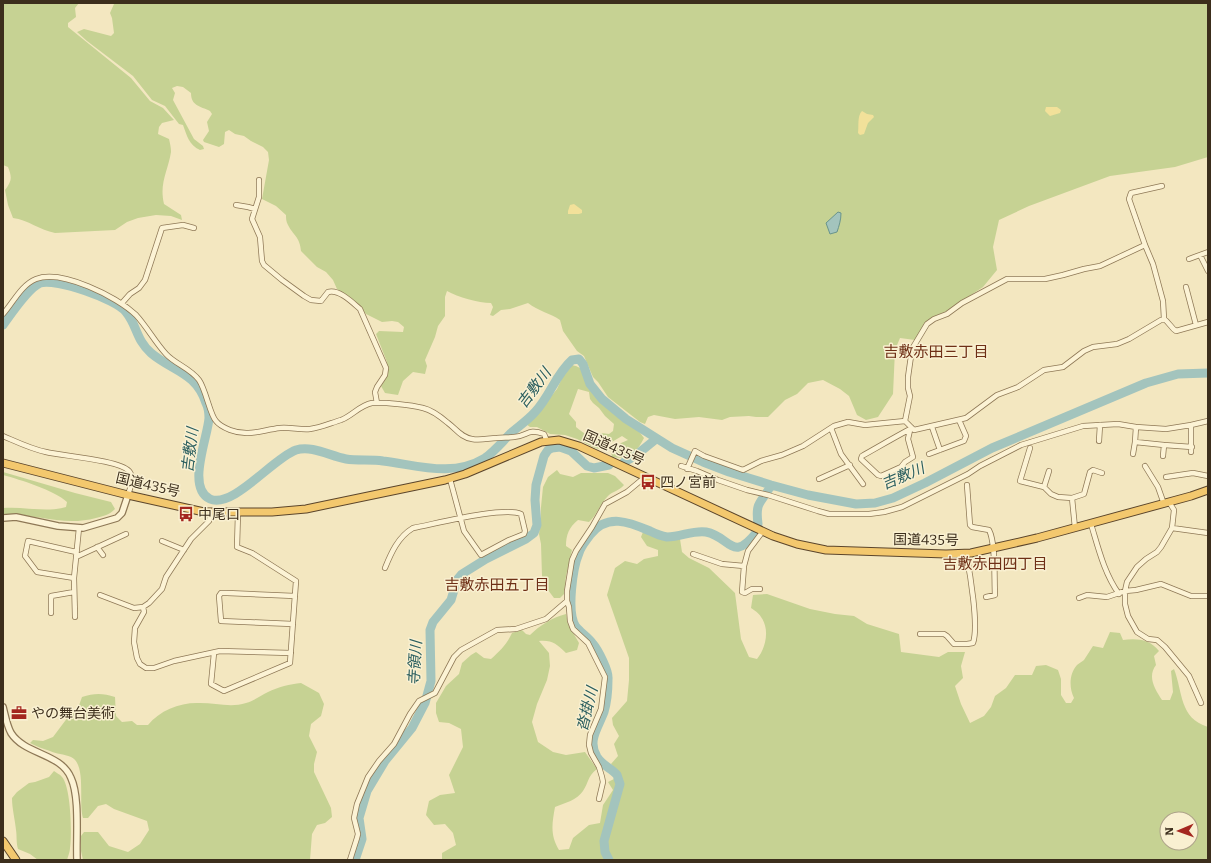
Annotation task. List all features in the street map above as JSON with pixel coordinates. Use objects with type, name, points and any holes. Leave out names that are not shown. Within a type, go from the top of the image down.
[{"type":"highway","name":"国道435号","points":[[3,462],[128,495],[211,512],[238,513],[297,511],[450,479],[530,446],[547,441],[559,440],[578,446],[763,531],[797,544],[826,550],[946,554],[966,554],[993,549],[1091,524],[1208,490]]},
{"type":"highway","points":[[3,841],[16,860]]},
{"type":"street","points":[[259,180],[259,197],[252,218],[260,237],[261,258],[264,265],[282,280],[311,300],[321,301],[328,292],[332,291],[352,302],[360,309],[386,368],[385,375],[375,392],[378,403]]},
{"type":"street","points":[[1162,186],[1131,193],[1129,199],[1145,245],[1151,256],[1162,294],[1164,319]]},
{"type":"street","points":[[236,205],[255,209]]},
{"type":"street","points":[[122,303],[130,294],[139,288],[145,280],[162,228],[183,225],[194,228]]},
{"type":"street","points":[[911,429],[905,421],[910,396],[908,377],[912,349],[927,324],[1007,279],[1045,279],[1063,276],[1084,269],[1100,266],[1145,245]]},
{"type":"street","points":[[1189,259],[1208,252]]},
{"type":"street","points":[[1200,255],[1208,271]]},
{"type":"street","points":[[3,314],[24,288],[35,280],[54,276],[73,281],[112,297],[122,303],[137,316],[167,356],[194,374],[207,396],[215,420],[230,430],[246,434],[281,428],[315,428],[345,418],[367,404],[378,403],[424,408],[448,422],[467,438],[474,440],[501,437],[512,438],[528,431],[537,431],[544,434],[547,441]]},
{"type":"street","points":[[1186,287],[1196,325]]},
{"type":"street","points":[[1164,319],[1168,321],[1176,331],[1208,322]]},
{"type":"street","points":[[911,429],[908,439],[913,456],[901,467],[878,476],[861,459],[862,456],[911,429],[914,430],[959,420],[973,414],[997,395],[1018,387],[1044,370],[1063,367],[1084,351],[1093,347],[1117,344],[1129,340],[1164,319]]},
{"type":"street","points":[[930,454],[964,441],[966,436],[959,420]]},
{"type":"street","points":[[688,466],[695,451],[704,456],[743,470],[761,461],[782,455],[803,446],[834,426],[848,422],[865,425],[905,421]]},
{"type":"street","points":[[681,466],[688,466],[718,480],[747,490],[762,493],[829,514],[852,515],[884,512],[908,503],[968,474],[980,466],[1021,445],[1083,426],[1118,424],[1166,429],[1208,421]]},
{"type":"street","points":[[1099,441],[1100,425]]},
{"type":"street","points":[[1135,442],[1192,449],[1192,425]]},
{"type":"street","points":[[932,426],[940,450]]},
{"type":"street","points":[[1133,454],[1136,427]]},
{"type":"street","points":[[831,428],[841,454],[863,484]]},
{"type":"street","points":[[3,436],[45,452],[92,459],[125,468],[129,471],[132,478],[122,514],[117,518],[78,528],[58,526],[16,517],[3,518]]},
{"type":"street","points":[[1163,456],[1164,445]]},
{"type":"street","points":[[1030,448],[1030,455],[1017,480],[1044,487],[1054,493],[1072,498],[1084,494],[1090,472],[1093,470],[1102,473]]},
{"type":"street","points":[[819,479],[850,465]]},
{"type":"street","points":[[1145,466],[1166,503],[1174,510],[1172,528],[1157,552],[1137,567],[1127,582],[1125,604],[1132,625],[1137,632],[1142,636],[1157,640],[1165,647],[1189,676],[1202,703]]},
{"type":"street","points":[[1044,487],[1049,471]]},
{"type":"street","points":[[1166,477],[1193,471],[1208,476]]},
{"type":"street","points":[[599,799],[603,782],[599,767],[591,753],[589,745],[590,734],[602,709],[605,677],[588,643],[573,629],[570,621],[567,592],[571,568],[576,551],[592,527],[604,504],[627,492],[645,477]]},
{"type":"street","points":[[385,568],[394,548],[408,531],[413,528],[459,518],[502,511],[518,512],[521,514],[525,531],[524,534],[481,555],[464,531],[459,518],[450,479]]},
{"type":"street","points":[[967,485],[970,525],[972,527],[989,530],[991,534],[996,595],[986,597]]},
{"type":"street","points":[[1072,498],[1075,528]]},
{"type":"street","points":[[100,595],[134,608],[143,607],[149,603],[162,589],[166,577],[191,539],[209,521],[211,512]]},
{"type":"street","points":[[214,653],[211,684],[224,691],[290,664],[296,581],[252,553],[241,550],[237,547],[238,513]]},
{"type":"street","points":[[1091,524],[1105,568],[1119,594]]},
{"type":"street","points":[[75,617],[74,578],[78,528]]},
{"type":"street","points":[[1172,528],[1208,533]]},
{"type":"street","points":[[760,589],[752,589],[744,593],[742,592],[744,566],[748,551],[763,531]]},
{"type":"street","points":[[76,557],[126,534]]},
{"type":"street","points":[[74,578],[37,572],[25,556],[28,541],[76,552]]},
{"type":"street","points":[[162,541],[184,550]]},
{"type":"street","points":[[97,547],[103,556]]},
{"type":"street","points":[[693,554],[715,562],[744,566]]},
{"type":"street","points":[[920,634],[944,634],[948,636],[954,644],[973,643],[975,638],[975,624],[971,583],[966,554]]},
{"type":"street","points":[[1079,598],[1087,595],[1107,597],[1125,591],[1161,584],[1191,596],[1208,596]]},
{"type":"street","points":[[51,613],[51,596],[74,592]]},
{"type":"street","points":[[293,624],[221,621],[219,596],[227,593],[295,596]]},
{"type":"street","points":[[120,603],[122,598]]},
{"type":"street","points":[[350,860],[358,834],[354,818],[357,804],[368,777],[379,761],[394,744],[410,714],[419,701],[435,693],[451,662],[461,650],[497,630],[516,629],[546,619],[567,601]]},
{"type":"street","points":[[143,607],[144,612],[135,628],[134,642],[137,658],[140,664],[146,668],[154,668],[174,661],[220,651],[291,654]]},
{"type":"street","points":[[3,707],[11,733],[19,742],[58,762],[65,768],[71,777],[76,797],[77,860]]},
{"type":"green space","points":[[3,3],[79,3],[75,8],[76,17],[68,23],[68,27],[131,78],[150,101],[163,108],[174,120],[162,123],[159,127],[158,134],[169,139],[171,150],[170,159],[164,177],[163,197],[164,204],[181,215],[182,220],[171,216],[156,215],[138,218],[127,222],[115,230],[55,233],[13,218],[8,205],[5,190],[11,179],[8,167],[3,165]]},
{"type":"green space","points":[[113,3],[1208,3],[1208,157],[1175,167],[1110,176],[1029,206],[999,220],[993,247],[997,270],[983,287],[947,311],[933,317],[926,323],[915,340],[900,338],[895,350],[893,394],[878,417],[866,420],[857,415],[849,396],[840,389],[823,380],[808,383],[797,394],[785,400],[768,417],[730,417],[722,420],[699,417],[675,419],[654,415],[648,417],[645,424],[640,422],[608,397],[593,377],[584,356],[577,351],[563,331],[560,320],[528,303],[510,309],[501,310],[493,316],[490,315],[493,307],[491,303],[468,299],[447,291],[445,297],[445,316],[438,326],[425,360],[427,366],[425,374],[413,372],[403,381],[398,395],[385,393],[381,386],[388,375],[387,362],[376,334],[379,331],[403,332],[404,327],[398,322],[382,322],[366,314],[358,304],[337,289],[333,280],[326,272],[317,267],[301,251],[298,239],[287,224],[286,215],[276,206],[262,199],[269,160],[268,152],[263,147],[244,136],[235,134],[229,130],[225,132],[224,144],[219,147],[204,142],[203,140],[209,131],[207,122],[212,114],[210,111],[194,103],[191,93],[183,87],[177,86],[172,88],[175,93],[173,100],[194,139],[203,146],[204,149],[200,150],[196,148],[189,140],[183,125],[179,124],[165,106],[152,100],[133,76],[77,32],[84,29],[111,36],[114,33],[110,13],[114,4]]},
{"type":"green space","points":[[571,365],[582,369],[592,391],[602,403],[641,434],[644,438],[632,454],[618,458],[612,457],[611,452],[621,443],[628,440],[622,436],[600,449],[577,439],[565,435],[550,434],[537,427],[530,427],[526,424],[536,415],[557,389],[564,374]],"holes":[[[578,389],[589,392],[590,399],[593,403],[614,424],[613,431],[609,434],[586,434],[576,427],[576,422],[569,414]]]},
{"type":"green space","points":[[557,470],[560,474],[573,477],[581,473],[608,473],[615,476],[624,485],[608,496],[589,522],[578,520],[570,528],[567,535],[566,546],[572,550],[566,576],[564,594],[560,598],[554,598],[545,586],[542,576],[541,544],[539,534],[543,487],[548,477]]},
{"type":"green space","points":[[3,472],[111,502],[115,509],[102,517],[72,521],[3,515],[3,508],[58,509],[66,507],[67,502],[54,493],[3,475]]},
{"type":"green space","points":[[643,532],[667,540],[680,539],[682,552],[689,558],[709,568],[735,593],[741,639],[749,657],[757,659],[763,649],[766,638],[764,622],[759,614],[751,608],[753,595],[767,594],[810,609],[854,616],[867,624],[899,634],[901,652],[939,657],[948,652],[965,652],[961,666],[963,678],[955,686],[961,704],[970,723],[984,716],[991,707],[995,696],[1006,688],[1015,675],[1032,675],[1036,666],[1046,665],[1058,670],[1061,679],[1061,695],[1066,703],[1071,703],[1074,698],[1071,690],[1071,677],[1074,669],[1084,660],[1093,646],[1103,648],[1110,632],[1120,633],[1123,640],[1138,639],[1151,644],[1159,651],[1154,656],[1156,665],[1153,669],[1152,678],[1162,700],[1170,700],[1173,692],[1171,671],[1174,669],[1187,711],[1199,723],[1208,727],[1208,860],[442,860],[442,853],[456,845],[453,833],[445,824],[434,825],[426,815],[429,801],[440,795],[455,793],[449,775],[463,747],[461,729],[449,723],[439,722],[436,713],[436,703],[446,686],[459,674],[462,663],[471,655],[476,652],[484,658],[491,659],[508,641],[512,633],[522,630],[526,634],[530,635],[546,622],[566,614],[568,624],[579,643],[577,650],[566,653],[554,643],[539,641],[549,653],[550,666],[547,680],[537,704],[532,722],[538,742],[553,752],[566,755],[585,752],[597,769],[591,775],[585,788],[578,797],[555,807],[552,829],[556,845],[559,850],[569,849],[573,838],[589,825],[600,823],[603,805],[613,790],[608,782],[616,778],[620,773],[611,764],[618,756],[614,744],[619,736],[613,725],[612,718],[627,701],[629,680],[629,658],[607,595],[615,568],[625,561],[637,564],[644,559],[658,556],[658,550],[647,546],[641,537]]},
{"type":"green space","points":[[301,683],[319,693],[324,704],[321,716],[311,724],[309,736],[317,752],[314,772],[331,808],[332,817],[325,823],[317,825],[312,834],[310,860],[83,860],[81,851],[81,836],[84,832],[98,832],[109,846],[128,852],[140,844],[149,830],[147,821],[114,809],[106,804],[98,806],[88,818],[83,818],[81,775],[76,761],[66,755],[52,752],[30,743],[33,740],[43,741],[53,737],[68,717],[77,711],[82,697],[98,694],[115,697],[116,716],[122,722],[132,721],[137,725],[148,725],[165,711],[178,706],[193,703],[229,705],[246,703],[276,689]]},
{"type":"green space","points":[[54,771],[62,777],[65,782],[69,800],[71,822],[70,851],[67,860],[38,860],[30,854],[18,849],[12,798],[29,783],[49,777]]},
{"type":"sand","points":[[1046,107],[1057,107],[1061,110],[1060,113],[1050,116],[1045,111]]},
{"type":"sand","points":[[862,111],[873,115],[874,117],[868,123],[864,134],[860,135],[858,133],[858,121]]},
{"type":"sand","points":[[574,204],[582,210],[582,213],[568,214],[570,205]]},
{"type":"water","points":[[838,212],[841,213],[841,216],[837,232],[830,234],[826,223]]},
{"type":"waterway","name":"吉敷川","points":[[3,325],[30,290],[40,283],[48,282],[72,287],[99,296],[120,307],[130,317],[139,338],[146,348],[159,359],[190,378],[202,393],[209,412],[209,418],[200,462],[200,484],[203,493],[210,499],[219,500],[230,497],[276,462],[296,450],[302,449],[315,450],[346,459],[378,460],[422,467],[447,469],[473,464],[489,455],[532,415],[545,399],[566,366],[572,360],[579,359],[583,364],[590,384],[602,399],[626,419],[672,448],[729,472],[771,485],[808,495],[856,504],[875,503],[893,498],[992,448],[1146,383],[1178,374],[1208,373]]},
{"type":"waterway","name":"寺領川","points":[[624,462],[635,456],[656,439]]},
{"type":"waterway","name":"寺領川","points":[[355,860],[362,839],[359,818],[367,791],[385,761],[412,728],[425,703],[431,681],[430,630],[433,622],[451,600],[457,580],[462,574],[486,559],[526,539],[534,533],[537,525],[535,500],[536,485],[544,456],[548,450],[560,447],[571,451],[587,466],[594,468],[609,465]]},
{"type":"waterway","name":"沓掛川","points":[[758,524],[758,507],[770,487]]},
{"type":"waterway","name":"沓掛川","points":[[609,860],[605,852],[604,841],[620,784],[617,775],[602,763],[594,751],[594,734],[606,704],[608,675],[603,661],[595,647],[576,627],[571,612],[573,579],[580,550],[590,535],[597,528],[604,524],[618,521],[667,537],[696,532],[706,532],[721,538],[731,546],[736,547],[742,546],[748,542],[756,533]]},
{"type":"place","name":"四ノ宮前","points":[[648,482]]},
{"type":"place","name":"中尾口","points":[[186,514]]},
{"type":"place","name":"やの舞台美術","points":[[19,713]]},
{"type":"district","name":"吉敷赤田三丁目","points":[[936,352]]},
{"type":"district","name":"吉敷赤田四丁目","points":[[995,564]]},
{"type":"district","name":"吉敷赤田五丁目","points":[[497,585]]}]
